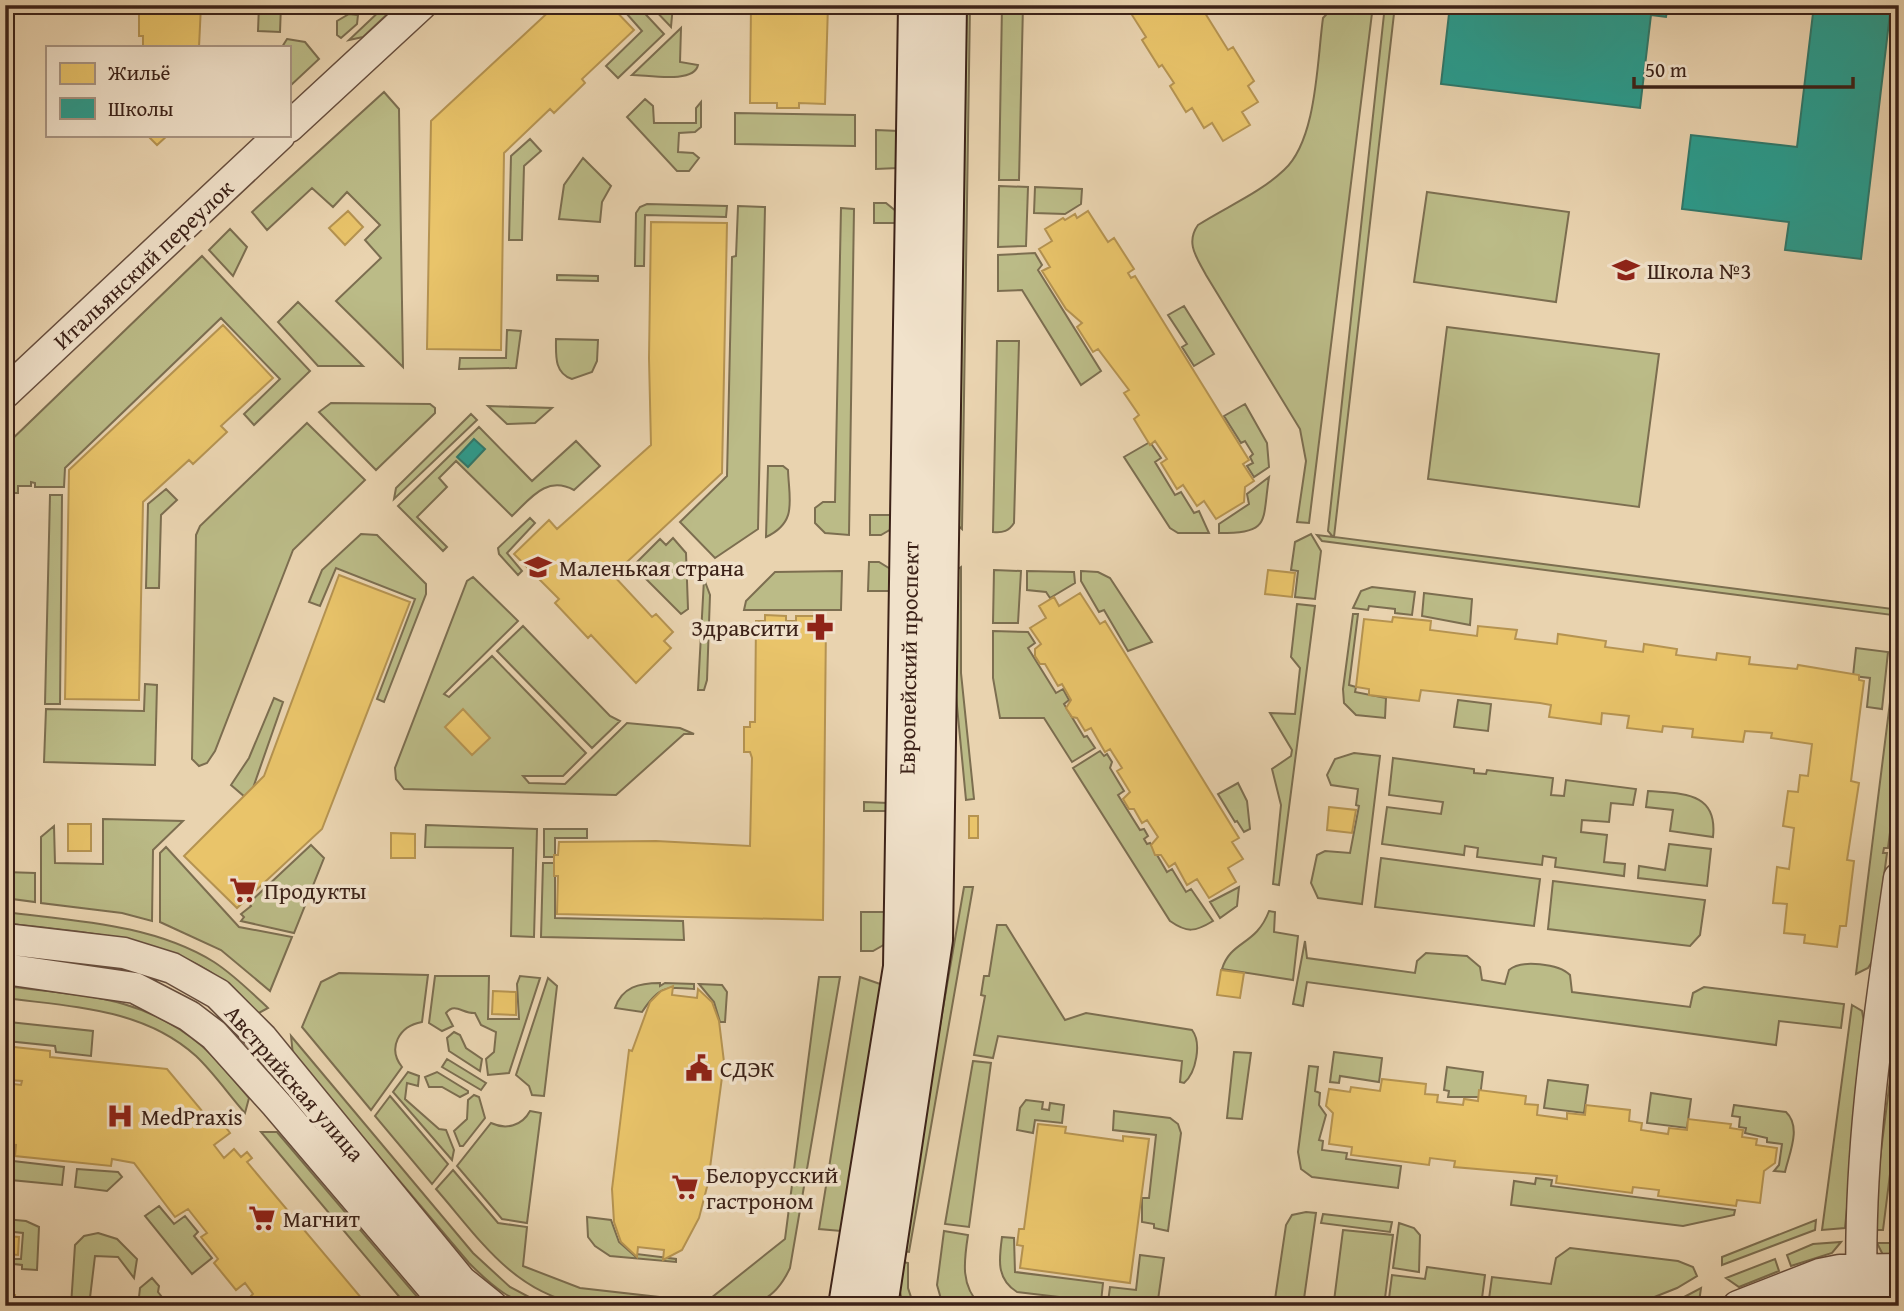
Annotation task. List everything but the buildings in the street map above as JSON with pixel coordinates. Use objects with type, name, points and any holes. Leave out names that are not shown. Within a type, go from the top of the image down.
[{"type":"street","points":[[290,126],[421,5]]},
{"type":"street","name":"Европейский проспект","points":[[848,1306],[903,967],[918,5]]},
{"type":"street","name":"Европейский проспект","points":[[878,1306],[933,940],[947,5]]},
{"type":"street","name":"Итальянский переулок","points":[[5,393],[279,136]]},
{"type":"street","points":[[1861,1283],[1863,1192],[1881,1006],[1899,878]]},
{"type":"street","name":"Австрийская улица","points":[[5,939],[124,953],[172,968],[218,993],[262,1038],[461,1280],[492,1306]]},
{"type":"street","name":"Австрийская улица","points":[[5,969],[135,988],[189,1016],[214,1035],[448,1306]]},
{"type":"street","points":[[1816,1306],[1861,1283],[1899,1269]]},
{"type":"street","points":[[1738,1306],[1820,1274],[1861,1283],[1899,1298]]},
{"type":"green space","points":[[259,5],[281,5],[280,32],[258,31]]},
{"type":"green space","points":[[386,5],[397,5],[363,37],[349,40]]},
{"type":"green space","points":[[619,5],[637,5],[664,34],[618,78],[606,66],[642,31]]},
{"type":"green space","points":[[650,5],[673,5],[671,27]]},
{"type":"green space","points":[[963,5],[970,5],[962,529],[955,523]]},
{"type":"green space","points":[[1002,5],[1023,5],[1019,180],[999,180]]},
{"type":"green space","points":[[1335,5],[1373,5],[1309,523],[1297,522],[1306,461],[1300,429],[1206,275],[1196,256],[1192,238],[1198,225],[1264,186],[1295,157],[1303,140],[1314,99],[1323,18]]},
{"type":"green space","points":[[1385,5],[1395,5],[1334,537],[1893,609],[1892,615],[1322,541],[1317,535],[1333,537],[1328,531]]},
{"type":"green space","points":[[349,14],[358,15],[357,24],[341,38],[337,35],[337,21]]},
{"type":"green space","points":[[681,28],[680,62],[698,65],[695,71],[680,77],[632,75]]},
{"type":"green space","points":[[287,39],[305,42],[319,59],[290,86],[290,46],[283,46]]},
{"type":"green space","points":[[384,92],[399,109],[403,367],[336,301],[381,258],[365,240],[380,225],[347,192],[333,207],[312,188],[267,230],[252,212]]},
{"type":"green space","points":[[645,99],[653,106],[654,123],[696,123],[696,108],[701,102],[701,127],[695,132],[679,133],[678,152],[693,153],[699,158],[689,171],[677,171],[627,117]]},
{"type":"green space","points":[[735,113],[855,115],[855,146],[735,144]]},
{"type":"green space","points":[[876,130],[899,131],[898,168],[876,169]]},
{"type":"green space","points":[[530,139],[541,151],[524,166],[522,240],[509,240],[511,156]]},
{"type":"green space","points":[[583,158],[611,186],[602,202],[600,222],[559,219],[564,185]]},
{"type":"green space","points":[[999,186],[1028,187],[1026,246],[998,247]]},
{"type":"green space","points":[[1035,187],[1082,189],[1081,204],[1065,214],[1034,213]]},
{"type":"green space","points":[[1427,192],[1569,212],[1556,302],[1414,282]]},
{"type":"green space","points":[[874,203],[886,203],[897,212],[897,223],[874,223]]},
{"type":"green space","points":[[647,204],[727,206],[726,217],[645,215],[644,266],[635,266],[636,213],[640,207]]},
{"type":"green space","points":[[738,206],[765,207],[758,529],[715,558],[680,522],[727,476],[732,257],[736,256]]},
{"type":"green space","points":[[841,208],[854,209],[849,535],[825,533],[815,523],[815,508],[823,502],[835,502]]},
{"type":"green space","points":[[230,229],[247,247],[233,276],[209,250]]},
{"type":"green space","points":[[1035,253],[1042,265],[1038,270],[1101,371],[1081,385],[1022,290],[998,291],[998,255]]},
{"type":"green space","points":[[202,256],[310,371],[254,425],[244,414],[280,379],[221,318],[65,468],[64,487],[35,487],[35,483],[31,482],[31,486],[18,486],[18,493],[5,493],[5,446]]},
{"type":"green space","points":[[557,275],[598,276],[598,281],[557,280]]},
{"type":"green space","points":[[298,302],[363,366],[318,366],[278,322]]},
{"type":"green space","points":[[1184,306],[1214,354],[1194,366],[1182,347],[1187,344],[1168,315]]},
{"type":"green space","points":[[1447,327],[1659,354],[1639,507],[1428,479]]},
{"type":"green space","points":[[507,330],[521,331],[516,368],[459,369],[460,358],[506,358]]},
{"type":"green space","points":[[556,339],[598,340],[597,361],[592,372],[572,379],[566,376],[557,363]]},
{"type":"green space","points":[[997,341],[1019,341],[1014,523],[1003,532],[993,532]]},
{"type":"green space","points":[[331,403],[430,404],[435,408],[435,413],[376,470],[319,412]]},
{"type":"green space","points":[[1245,404],[1267,443],[1269,467],[1254,477],[1247,466],[1253,463],[1250,457],[1253,454],[1245,441],[1241,443],[1224,416]]},
{"type":"green space","points":[[488,406],[552,408],[535,423],[507,424]]},
{"type":"green space","points":[[471,414],[477,420],[394,499],[396,488]]},
{"type":"green space","points":[[307,423],[365,480],[293,550],[215,751],[207,763],[199,766],[192,759],[196,535],[200,526]]},
{"type":"green space","points":[[479,427],[532,481],[576,441],[600,466],[574,490],[555,485],[539,491],[512,516],[456,461],[439,478],[447,487],[417,517],[447,547],[443,551],[398,506]]},
{"type":"green space","points":[[1150,442],[1161,458],[1155,462],[1175,495],[1181,492],[1194,513],[1199,511],[1209,533],[1178,533],[1170,528],[1124,457]]},
{"type":"green space","points":[[768,466],[783,466],[788,470],[790,500],[783,524],[766,537]]},
{"type":"green space","points":[[1269,477],[1261,522],[1248,531],[1219,533],[1219,524],[1249,504],[1247,494]]},
{"type":"green space","points":[[166,489],[177,500],[161,515],[159,588],[146,588],[148,504]]},
{"type":"green space","points":[[50,495],[62,495],[60,704],[45,704]]},
{"type":"green space","points":[[870,515],[892,515],[893,528],[881,535],[870,535]]},
{"type":"green space","points":[[530,518],[535,523],[507,553],[522,571],[518,575],[499,554],[498,548]]},
{"type":"green space","points":[[361,534],[377,535],[426,584],[426,594],[384,702],[377,699],[415,599],[336,568],[320,606],[309,602],[322,570]]},
{"type":"green space","points":[[1311,534],[1321,551],[1315,599],[1295,597],[1298,571],[1291,570],[1295,542]]},
{"type":"green space","points":[[673,538],[686,553],[688,609],[681,614],[633,566],[660,539],[666,545]]},
{"type":"green space","points":[[869,562],[879,562],[892,570],[892,591],[868,591]]},
{"type":"green space","points":[[961,567],[961,673],[974,799],[966,800],[955,685],[955,571]]},
{"type":"green space","points":[[994,570],[1021,571],[1018,623],[993,623]]},
{"type":"green space","points":[[842,571],[841,610],[744,610],[746,601],[775,572]]},
{"type":"green space","points":[[1027,571],[1074,572],[1075,583],[1050,598],[1046,592],[1027,590]]},
{"type":"green space","points":[[1081,571],[1098,572],[1110,578],[1152,642],[1128,651],[1104,610],[1099,612],[1081,581]]},
{"type":"green space","points":[[473,577],[518,621],[444,694],[449,697],[492,656],[586,753],[563,776],[523,776],[529,783],[565,784],[627,723],[680,728],[694,734],[684,734],[616,795],[404,789],[396,779],[395,768],[467,581]]},
{"type":"green space","points":[[704,579],[710,595],[707,680],[704,690],[698,690]]},
{"type":"green space","points":[[1372,587],[1415,592],[1412,615],[1395,613],[1395,609],[1369,606],[1368,610],[1353,608],[1361,591]]},
{"type":"green space","points":[[1424,593],[1472,599],[1470,625],[1422,616]]},
{"type":"green space","points":[[1297,604],[1315,606],[1279,885],[1273,884],[1281,805],[1272,769],[1291,756],[1292,750],[1270,713],[1295,714],[1300,668],[1291,657]]},
{"type":"green space","points":[[1353,614],[1358,614],[1349,685],[1356,687],[1355,692],[1386,698],[1385,718],[1356,715],[1344,703],[1343,689]]},
{"type":"green space","points":[[523,626],[610,716],[620,721],[592,748],[497,651]]},
{"type":"green space","points":[[993,631],[1028,632],[1035,643],[1028,648],[1056,693],[1063,689],[1069,700],[1064,704],[1084,737],[1087,736],[1095,748],[1072,762],[1044,718],[1000,718],[993,678]]},
{"type":"green space","points":[[1897,646],[1899,763],[1888,848],[1884,848],[1883,853],[1887,853],[1873,960],[1868,968],[1856,974]]},
{"type":"green space","points":[[1856,648],[1888,652],[1882,709],[1867,707],[1870,678],[1853,676]]},
{"type":"green space","points":[[145,684],[157,685],[155,765],[44,762],[46,709],[144,711]]},
{"type":"green space","points":[[274,698],[283,702],[253,788],[245,797],[231,785],[249,758]]},
{"type":"green space","points":[[1458,700],[1491,704],[1488,731],[1454,727]]},
{"type":"green space","points":[[1100,751],[1104,756],[1107,754],[1112,762],[1110,768],[1124,791],[1118,795],[1140,830],[1144,829],[1148,836],[1144,839],[1147,844],[1150,843],[1167,872],[1172,869],[1186,892],[1191,889],[1213,921],[1191,930],[1181,928],[1170,921],[1073,768]]},
{"type":"green space","points":[[1354,753],[1380,756],[1362,904],[1318,898],[1311,883],[1317,855],[1325,851],[1350,853],[1359,806],[1356,805],[1358,789],[1331,785],[1327,775],[1335,759]]},
{"type":"green space","points":[[1393,758],[1474,769],[1474,773],[1486,774],[1487,770],[1553,778],[1551,795],[1564,796],[1566,780],[1636,789],[1633,805],[1611,803],[1609,822],[1582,820],[1581,832],[1607,835],[1604,862],[1625,864],[1624,876],[1555,867],[1556,858],[1543,856],[1542,865],[1477,857],[1478,848],[1465,846],[1464,855],[1382,844],[1387,807],[1441,814],[1443,802],[1389,795]]},
{"type":"green space","points":[[1238,783],[1247,801],[1250,829],[1244,832],[1218,794]]},
{"type":"green space","points":[[1648,791],[1685,795],[1704,803],[1713,822],[1713,837],[1670,831],[1673,810],[1646,807]]},
{"type":"green space","points":[[864,802],[888,803],[888,811],[864,811]]},
{"type":"green space","points":[[103,819],[183,821],[153,850],[152,921],[122,913],[41,903],[41,837],[54,826],[55,863],[103,864]]},
{"type":"green space","points":[[426,825],[537,829],[534,937],[511,936],[513,848],[425,847]]},
{"type":"green space","points":[[544,829],[587,829],[587,838],[555,838],[555,857],[544,857]]},
{"type":"green space","points":[[1669,844],[1711,849],[1707,886],[1638,878],[1639,866],[1665,870]]},
{"type":"green space","points":[[311,845],[324,858],[294,933],[241,921],[244,917],[241,914],[251,906],[249,903]]},
{"type":"green space","points":[[166,847],[239,927],[292,937],[270,991],[221,950],[160,922],[160,853]]},
{"type":"green space","points":[[1381,858],[1540,879],[1534,926],[1375,907]]},
{"type":"green space","points":[[543,863],[555,863],[555,918],[683,921],[684,940],[541,937]]},
{"type":"green space","points":[[5,872],[35,873],[35,902],[5,898]]},
{"type":"green space","points":[[1553,881],[1705,900],[1700,935],[1690,946],[1548,929]]},
{"type":"green space","points":[[964,887],[973,887],[909,1252],[901,1251]]},
{"type":"green space","points":[[1239,887],[1237,906],[1220,918],[1210,902]]},
{"type":"green space","points":[[1269,911],[1275,912],[1274,932],[1298,936],[1293,980],[1222,969],[1231,953],[1257,931]]},
{"type":"green space","points":[[5,912],[113,926],[165,939],[214,962],[268,1008],[257,1014],[209,971],[161,949],[110,936],[5,923]]},
{"type":"green space","points":[[861,912],[887,912],[887,943],[873,951],[861,951]]},
{"type":"green space","points":[[997,925],[1006,925],[1065,1020],[1086,1013],[1192,1030],[1197,1050],[1192,1072],[1184,1083],[1180,1082],[1182,1061],[998,1036],[993,1058],[974,1055],[985,996],[981,995],[984,976],[989,976]]},
{"type":"green space","points":[[1305,941],[1307,958],[1415,973],[1417,961],[1426,953],[1467,956],[1480,967],[1482,980],[1505,984],[1509,970],[1515,967],[1531,964],[1549,966],[1570,975],[1572,992],[1690,1007],[1693,993],[1704,987],[1844,1004],[1841,1028],[1779,1021],[1776,1045],[1307,982],[1303,1006],[1293,1004]]},
{"type":"green space","points":[[339,973],[428,975],[422,1022],[407,1028],[398,1039],[396,1053],[402,1067],[371,1110],[302,1027],[321,982]]},
{"type":"green space","points":[[435,976],[489,976],[488,1019],[519,1019],[517,984],[520,976],[540,978],[509,1073],[488,1075],[486,1059],[494,1052],[496,1032],[481,1025],[475,1013],[456,1008],[449,1010],[446,1013],[453,1026],[442,1031],[429,1023]]},
{"type":"green space","points":[[819,977],[840,977],[790,1268],[774,1292],[765,1299],[743,1305],[701,1306],[701,1302],[706,1302],[785,1239]]},
{"type":"green space","points":[[860,977],[883,985],[841,1231],[819,1229]]},
{"type":"green space","points":[[548,978],[557,986],[544,1096],[532,1095],[529,1086],[516,1075]]},
{"type":"green space","points":[[660,983],[660,986],[665,983],[694,984],[694,989],[664,990],[653,997],[642,1012],[615,1008],[622,995],[632,988]]},
{"type":"green space","points":[[699,984],[722,985],[727,992],[725,1022],[720,1022],[714,1002]]},
{"type":"green space","points":[[5,986],[109,1000],[156,1016],[202,1046],[220,1065],[249,1098],[245,1113],[196,1056],[153,1028],[106,1012],[5,998]]},
{"type":"green space","points":[[1852,1005],[1862,1011],[1865,1027],[1845,1228],[1822,1230]]},
{"type":"green space","points":[[1899,1008],[1899,1102],[1883,1230],[1875,1230],[1878,1175]]},
{"type":"green space","points":[[9,1022],[93,1031],[91,1056],[56,1052],[55,1046],[7,1041]]},
{"type":"green space","points":[[454,1032],[460,1035],[466,1048],[482,1059],[480,1071],[449,1051],[447,1038]]},
{"type":"green space","points":[[291,1036],[473,1253],[510,1287],[546,1306],[523,1302],[503,1293],[469,1263],[293,1055]]},
{"type":"green space","points":[[1234,1052],[1251,1053],[1242,1119],[1227,1118]]},
{"type":"green space","points":[[1334,1052],[1382,1058],[1379,1082],[1340,1076],[1339,1083],[1330,1082]]},
{"type":"green space","points":[[447,1059],[486,1083],[481,1090],[442,1067]]},
{"type":"green space","points":[[973,1061],[991,1063],[969,1227],[945,1224]]},
{"type":"green space","points":[[1309,1066],[1318,1067],[1315,1091],[1320,1093],[1319,1105],[1326,1115],[1319,1140],[1323,1141],[1322,1150],[1347,1153],[1346,1159],[1401,1166],[1398,1188],[1312,1177],[1301,1169],[1298,1152]]},
{"type":"green space","points":[[1447,1067],[1483,1072],[1480,1097],[1448,1097],[1449,1091],[1444,1090]]},
{"type":"green space","points":[[408,1072],[419,1076],[418,1086],[407,1083],[405,1099],[439,1129],[446,1130],[454,1150],[452,1160],[393,1092]]},
{"type":"green space","points":[[437,1072],[468,1093],[460,1097],[442,1087],[429,1087],[425,1077]]},
{"type":"green space","points":[[1548,1080],[1588,1085],[1584,1113],[1544,1108]]},
{"type":"green space","points":[[1651,1093],[1691,1099],[1687,1128],[1647,1123]]},
{"type":"green space","points":[[474,1095],[479,1097],[485,1118],[463,1146],[460,1146],[454,1131],[467,1119],[468,1100]]},
{"type":"green space","points":[[390,1096],[448,1164],[432,1184],[375,1116]]},
{"type":"green space","points":[[1026,1100],[1043,1102],[1042,1109],[1049,1110],[1050,1103],[1064,1105],[1062,1123],[1035,1120],[1033,1133],[1017,1130],[1020,1108]]},
{"type":"green space","points":[[1734,1105],[1786,1112],[1791,1118],[1794,1133],[1785,1172],[1774,1171],[1779,1165],[1782,1144],[1767,1142],[1767,1138],[1745,1133],[1746,1128],[1739,1127],[1740,1117],[1732,1116]]},
{"type":"green space","points":[[530,1111],[541,1113],[527,1223],[502,1219],[457,1166],[491,1123],[513,1125],[523,1120]]},
{"type":"green space","points":[[1114,1111],[1170,1118],[1178,1124],[1181,1133],[1168,1231],[1142,1222],[1142,1198],[1149,1198],[1156,1135],[1113,1130]]},
{"type":"green space","points":[[261,1132],[277,1132],[425,1306],[407,1306]]},
{"type":"green space","points":[[13,1161],[64,1167],[62,1185],[11,1180]]},
{"type":"green space","points":[[77,1169],[118,1172],[122,1177],[107,1191],[75,1187]]},
{"type":"green space","points":[[453,1170],[498,1223],[527,1227],[523,1266],[580,1288],[694,1301],[694,1306],[578,1304],[533,1287],[482,1243],[436,1189]]},
{"type":"green space","points":[[1536,1178],[1552,1180],[1551,1186],[1735,1210],[1734,1215],[1683,1226],[1511,1205],[1514,1181],[1535,1184]]},
{"type":"green space","points":[[1893,1202],[1899,1202],[1899,1230],[1890,1230]]},
{"type":"green space","points":[[159,1206],[174,1224],[185,1216],[198,1232],[194,1236],[212,1258],[192,1274],[145,1216]]},
{"type":"green space","points":[[1316,1213],[1303,1306],[1274,1306],[1286,1225],[1292,1215]]},
{"type":"green space","points":[[1323,1214],[1392,1222],[1390,1232],[1321,1223]]},
{"type":"green space","points":[[587,1217],[611,1220],[619,1242],[636,1257],[637,1254],[676,1259],[676,1262],[610,1256],[595,1246],[588,1237]]},
{"type":"green space","points":[[5,1219],[26,1221],[39,1227],[37,1270],[22,1269],[22,1265],[14,1264],[14,1259],[21,1259],[23,1233],[5,1231]]},
{"type":"green space","points":[[1816,1220],[1815,1230],[1722,1265],[1722,1257]]},
{"type":"green space","points":[[1399,1223],[1414,1228],[1420,1235],[1419,1272],[1393,1268]]},
{"type":"green space","points":[[1343,1230],[1393,1235],[1384,1306],[1334,1301]]},
{"type":"green space","points":[[944,1231],[968,1235],[965,1273],[970,1290],[981,1306],[943,1306],[937,1285]]},
{"type":"green space","points":[[98,1233],[117,1239],[137,1259],[134,1278],[118,1257],[95,1256],[89,1306],[71,1306],[75,1245],[84,1236]]},
{"type":"green space","points":[[1002,1237],[1014,1238],[1015,1272],[1103,1283],[1101,1302],[1017,1292],[1005,1281],[1000,1268]]},
{"type":"green space","points":[[1841,1242],[1832,1253],[1791,1266],[1787,1255],[1813,1244]]},
{"type":"green space","points":[[1877,1243],[1899,1243],[1899,1255],[1883,1255]]},
{"type":"green space","points":[[1570,1248],[1678,1261],[1693,1267],[1697,1276],[1677,1288],[1632,1306],[1488,1306],[1492,1277],[1551,1284],[1556,1258]]},
{"type":"green space","points":[[1140,1255],[1164,1258],[1158,1300],[1150,1305],[1108,1302],[1110,1287],[1136,1290]]},
{"type":"green space","points":[[1775,1259],[1779,1271],[1739,1287],[1726,1278]]},
{"type":"green space","points":[[899,1261],[908,1263],[908,1288],[914,1306],[903,1303],[898,1285]]},
{"type":"green space","points":[[1427,1267],[1485,1275],[1481,1306],[1388,1306],[1392,1275],[1425,1279]]},
{"type":"green space","points":[[152,1278],[159,1286],[158,1292],[169,1306],[138,1306],[140,1288]]},
{"type":"green space","points":[[1701,1288],[1699,1302],[1690,1306],[1667,1306]]},
{"type":"place","name":"Школа №3","points":[[1626,270]]},
{"type":"place","name":"Маленькая страна","points":[[538,567]]},
{"type":"place","name":"Здравсити","points":[[820,627]]},
{"type":"place","name":"Продукты","points":[[243,890]]},
{"type":"place","name":"СДЭК","points":[[699,1068]]},
{"type":"place","name":"MedPraxis","points":[[120,1116]]},
{"type":"place","name":"Белорусский гастроном","points":[[685,1187]]},
{"type":"place","name":"Магнит","points":[[262,1218]]}]
